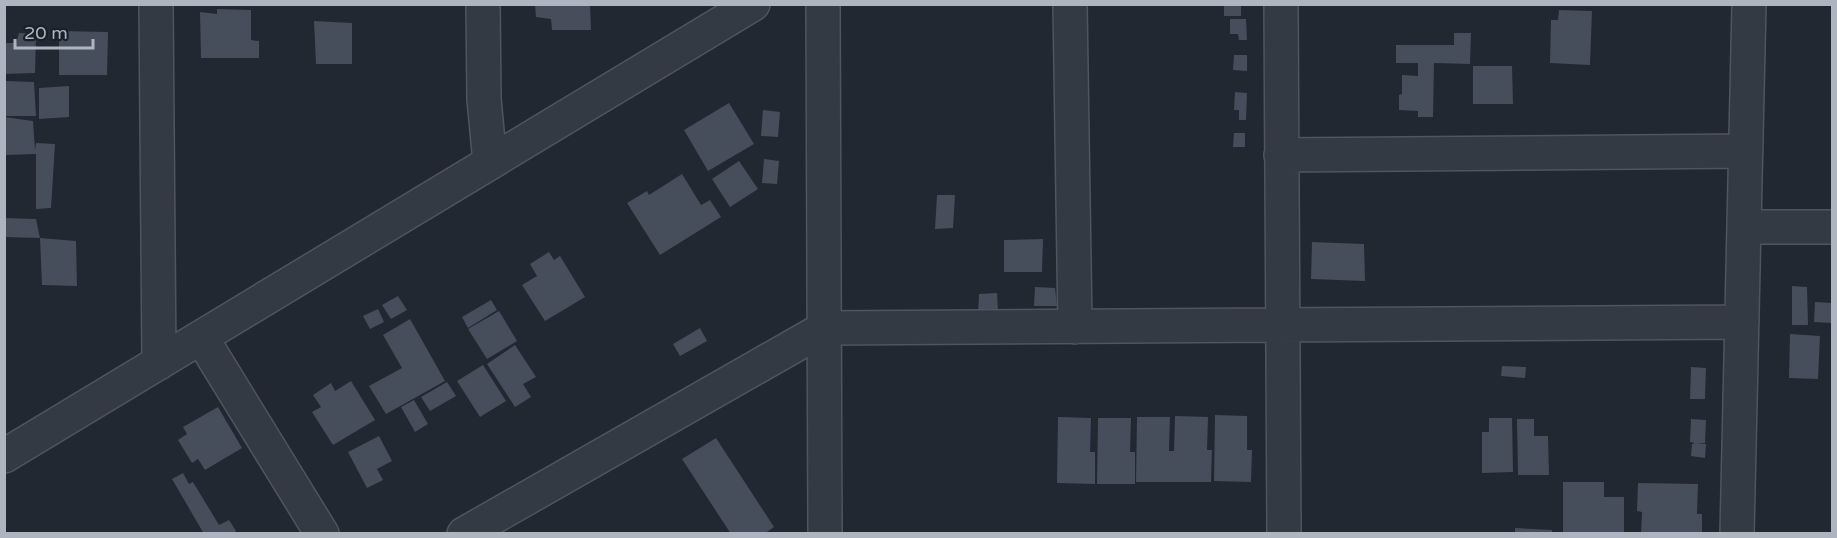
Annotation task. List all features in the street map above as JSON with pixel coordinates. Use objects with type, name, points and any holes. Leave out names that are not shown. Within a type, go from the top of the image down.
[{"type":"street","points":[[156,4],[159,363]]},
{"type":"street","points":[[483,4],[484,99],[489,163]]},
{"type":"street","points":[[4,456],[753,4]]},
{"type":"street","points":[[823,4],[825,534]]},
{"type":"street","points":[[1070,4],[1075,327]]},
{"type":"street","points":[[1281,4],[1281,325],[1284,534]]},
{"type":"street","points":[[1737,534],[1749,4]]},
{"type":"street","points":[[1281,155],[1746,151]]},
{"type":"street","points":[[1744,227],[1833,227]]},
{"type":"street","points":[[464,534],[825,328],[1742,322]]},
{"type":"street","points":[[201,338],[322,534]]},
{"type":"building","points":[[535,4],[590,4],[591,30],[552,30],[551,19],[536,17]]},
{"type":"building","points":[[1224,4],[1241,4],[1241,16],[1224,16]]},
{"type":"building","points":[[217,9],[251,10],[251,40],[259,41],[259,58],[201,58],[200,12],[217,14]]},
{"type":"building","points":[[1559,10],[1592,11],[1590,65],[1550,63],[1551,20],[1558,20]]},
{"type":"building","points":[[1230,19],[1246,19],[1247,40],[1239,40],[1238,34],[1230,34]]},
{"type":"building","points":[[314,21],[352,23],[352,64],[316,64]]},
{"type":"building","points":[[59,31],[108,32],[107,75],[59,75]]},
{"type":"building","points":[[19,33],[36,34],[35,73],[4,74],[4,43],[16,43]]},
{"type":"building","points":[[1454,33],[1471,33],[1470,64],[1434,63],[1433,117],[1418,117],[1418,111],[1399,110],[1402,75],[1418,76],[1418,63],[1396,63],[1396,45],[1454,45]]},
{"type":"building","points":[[1234,55],[1247,55],[1247,71],[1233,70]]},
{"type":"building","points":[[1473,66],[1512,66],[1513,104],[1473,104]]},
{"type":"building","points":[[4,81],[34,82],[36,116],[4,116]]},
{"type":"building","points":[[69,86],[69,117],[39,119],[39,88]]},
{"type":"building","points":[[1235,92],[1247,93],[1246,120],[1239,120],[1239,110],[1234,110]]},
{"type":"building","points":[[729,103],[754,144],[708,171],[684,130]]},
{"type":"building","points":[[763,110],[780,112],[778,137],[761,136]]},
{"type":"building","points":[[4,117],[33,121],[35,150],[36,143],[55,144],[51,208],[36,209],[36,154],[4,155]]},
{"type":"building","points":[[1234,133],[1245,133],[1245,147],[1233,147]]},
{"type":"building","points":[[764,159],[779,161],[777,184],[762,183]]},
{"type":"building","points":[[739,161],[758,189],[730,207],[712,179]]},
{"type":"building","points":[[682,174],[701,205],[710,200],[721,217],[660,255],[627,203],[647,191],[649,195]]},
{"type":"building","points":[[937,195],[955,195],[953,228],[935,229]]},
{"type":"building","points":[[4,218],[36,219],[40,238],[4,237]]},
{"type":"building","points":[[40,238],[76,241],[77,286],[42,285]]},
{"type":"building","points":[[1043,239],[1042,272],[1004,272],[1004,240]]},
{"type":"building","points":[[1312,242],[1364,244],[1365,281],[1311,279]]},
{"type":"building","points":[[549,252],[554,260],[560,256],[585,297],[545,321],[522,285],[537,276],[530,264]]},
{"type":"building","points":[[1792,286],[1807,287],[1808,325],[1792,325]]},
{"type":"building","points":[[1035,287],[1055,288],[1057,306],[1034,306]]},
{"type":"building","points":[[997,293],[998,311],[978,313],[979,294]]},
{"type":"building","points":[[398,296],[407,310],[391,319],[382,305]]},
{"type":"building","points":[[491,300],[497,310],[468,328],[462,317]]},
{"type":"building","points":[[1815,302],[1832,303],[1832,323],[1814,322]]},
{"type":"building","points":[[378,309],[384,322],[370,329],[363,316]]},
{"type":"building","points":[[499,311],[517,341],[487,359],[468,329]]},
{"type":"building","points":[[410,319],[445,381],[386,414],[369,386],[402,368],[383,335]]},
{"type":"building","points":[[700,328],[707,341],[680,356],[673,344]]},
{"type":"building","points":[[1790,334],[1820,336],[1818,379],[1789,378]]},
{"type":"building","points":[[515,345],[536,377],[523,384],[531,397],[515,407],[487,364]]},
{"type":"building","points":[[483,365],[506,401],[480,417],[457,381]]},
{"type":"building","points":[[1502,366],[1526,367],[1525,378],[1501,376]]},
{"type":"building","points":[[1691,367],[1706,368],[1705,399],[1690,399]]},
{"type":"building","points":[[351,381],[375,420],[333,445],[312,412],[321,407],[313,395],[331,383],[335,391]]},
{"type":"building","points":[[447,382],[456,396],[430,411],[421,397]]},
{"type":"building","points":[[414,400],[428,424],[415,432],[401,407]]},
{"type":"building","points":[[218,407],[242,448],[205,470],[198,459],[192,463],[178,440],[187,434],[183,427]]},
{"type":"building","points":[[1215,415],[1247,416],[1247,450],[1252,450],[1251,482],[1214,481]]},
{"type":"building","points":[[1175,416],[1208,417],[1207,450],[1212,450],[1211,482],[1136,482],[1137,417],[1170,417],[1169,451],[1174,451]]},
{"type":"building","points":[[1058,417],[1091,418],[1090,452],[1095,452],[1095,484],[1057,483]]},
{"type":"building","points":[[1098,418],[1131,418],[1130,452],[1135,452],[1135,484],[1097,484]]},
{"type":"building","points":[[1489,418],[1512,418],[1513,472],[1482,473],[1482,432],[1489,432]]},
{"type":"building","points":[[1517,419],[1534,419],[1534,436],[1548,436],[1549,475],[1518,475]]},
{"type":"building","points":[[1691,419],[1706,420],[1705,443],[1696,443],[1706,444],[1705,458],[1691,456],[1692,444],[1695,443],[1690,442]]},
{"type":"building","points":[[379,436],[392,461],[377,469],[383,480],[367,488],[348,452]]},
{"type":"building","points":[[716,438],[774,527],[764,534],[731,534],[682,459]]},
{"type":"building","points":[[183,473],[189,484],[193,482],[219,525],[229,520],[236,531],[233,534],[204,534],[172,479]]},
{"type":"building","points":[[1563,482],[1604,482],[1604,497],[1624,497],[1624,534],[1563,534]]},
{"type":"building","points":[[1638,483],[1698,484],[1697,514],[1702,514],[1702,534],[1641,534],[1642,512],[1637,511]]},
{"type":"building","points":[[1515,528],[1552,530],[1552,534],[1515,534]]}]
